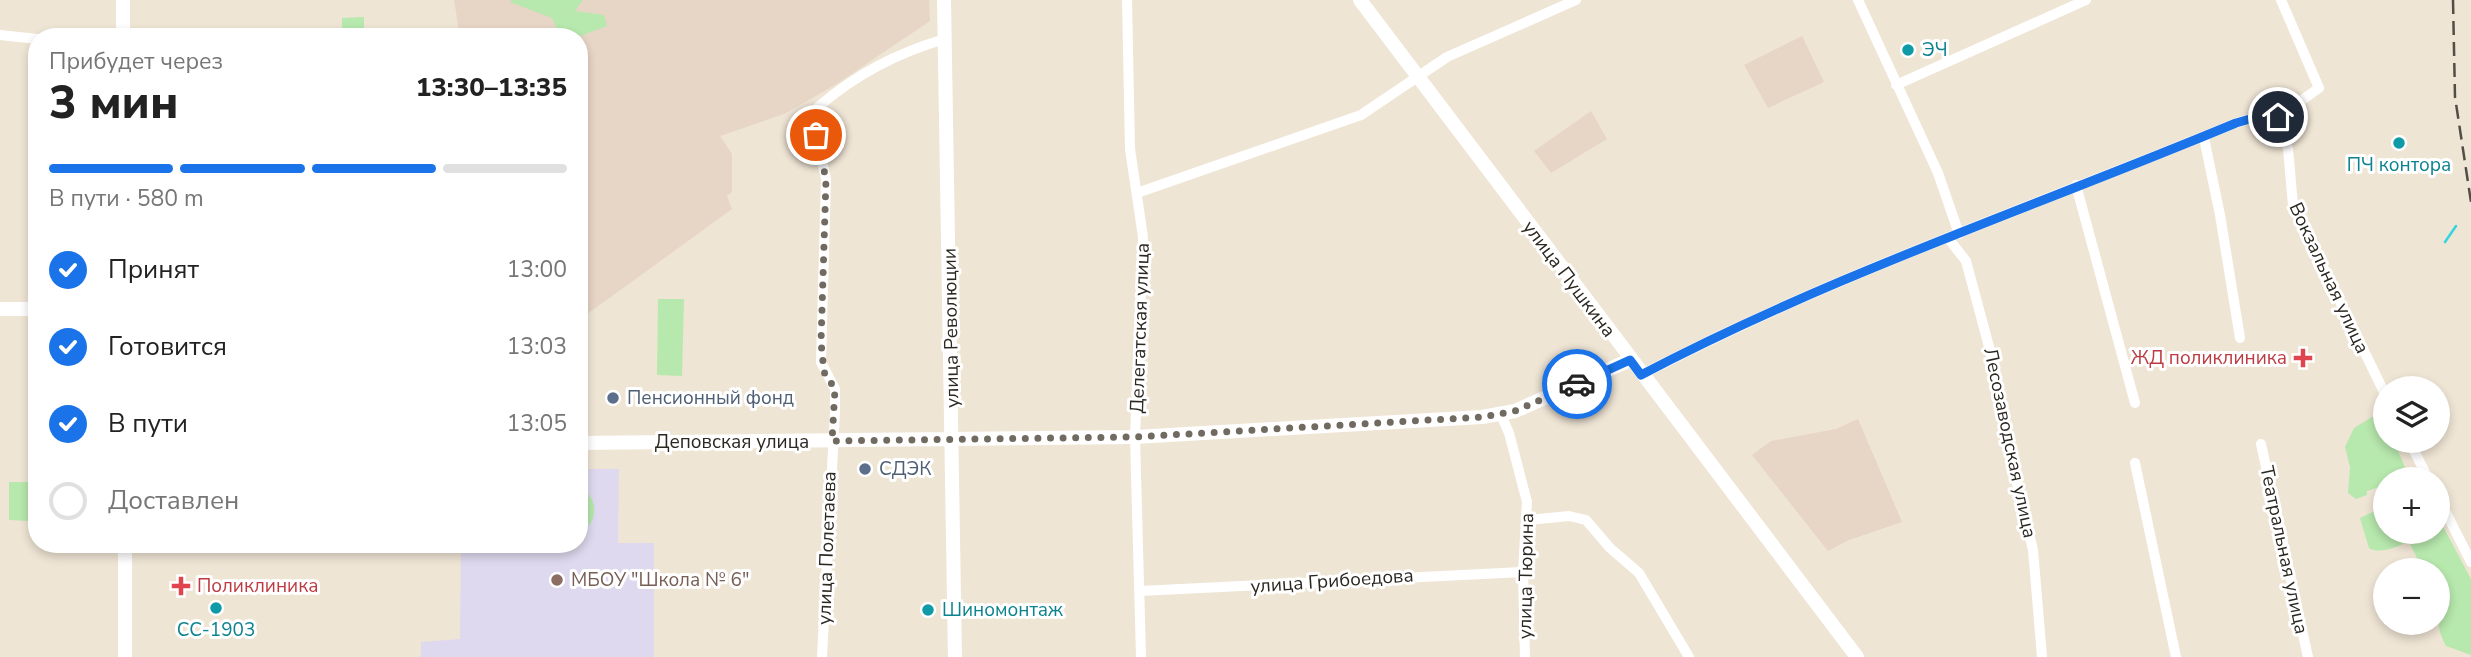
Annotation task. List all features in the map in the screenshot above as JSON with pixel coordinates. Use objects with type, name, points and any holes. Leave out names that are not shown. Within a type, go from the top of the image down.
[{"type":"street","points":[[123,0],[123,28]]},
{"type":"street","name":"улица Революции","points":[[944,0],[955,657]]},
{"type":"street","name":"Делегатская улица","points":[[1127,0],[1130,149],[1143,237],[1135,437],[1141,657]]},
{"type":"street","name":"улица Пушкина","points":[[1360,0],[1641,375],[1857,657]]},
{"type":"street","points":[[1137,193],[1361,115],[1416,75],[1457,52],[1576,0]]},
{"type":"street","name":"Лесозаводская улица","points":[[1858,0],[1938,173],[1953,236],[1966,261],[1995,369],[2006,438],[2032,550],[2042,657]]},
{"type":"street","points":[[1896,85],[2086,0]]},
{"type":"street","points":[[1641,375],[1742,324],[2076,185],[2250,119],[2278,117],[2319,88],[2281,0]]},
{"type":"street","points":[[0,35],[28,38]]},
{"type":"street","name":"улица Полетаева","points":[[822,657],[835,389],[821,362],[826,179],[816,135],[818,107],[834,93],[897,55],[945,39]]},
{"type":"street","name":"Вокзальная улица","points":[[2278,117],[2288,149],[2290,190],[2297,216],[2376,376]]},
{"type":"street","points":[[2204,138],[2220,215],[2240,338]]},
{"type":"street","points":[[2076,185],[2135,403]]},
{"type":"street","points":[[0,309],[28,309]]},
{"type":"street","name":"Деповская улица","points":[[588,443],[1135,437],[1501,415],[1630,360]]},
{"type":"street","name":"улица Тюрина","points":[[1501,415],[1521,476],[1528,520],[1523,572],[1525,657]]},
{"type":"street","name":"Театральная улица","points":[[2261,444],[2308,657]]},
{"type":"street","points":[[2135,463],[2176,657]]},
{"type":"street","points":[[1528,520],[1569,516],[1586,520],[1610,548],[1639,572],[1689,657]]},
{"type":"street","points":[[2450,521],[2471,562]]},
{"type":"street","points":[[125,553],[125,657]]},
{"type":"street","name":"улица Грибоедова","points":[[1140,591],[1523,572]]},
{"type":"shaded area","points":[[454,0],[929,0],[930,21],[835,85],[784,114],[720,136],[732,154],[732,192],[727,196],[732,209],[588,313],[588,28],[459,28]]},
{"type":"shaded area","points":[[1802,36],[1824,82],[1768,108],[1744,65]]},
{"type":"shaded area","points":[[1591,111],[1607,139],[1551,173],[1534,151]]},
{"type":"shaded area","points":[[1858,419],[1902,522],[1849,540],[1828,551],[1752,455],[1771,441],[1836,429]]},
{"type":"shaded area","name":"МБОУ \"Школа № 6\"","points":[[588,469],[619,469],[618,543],[654,543],[654,657],[421,657],[421,642],[460,639],[461,553],[588,553]]},
{"type":"green space","points":[[583,0],[575,11],[604,15],[607,26],[588,33],[588,28],[557,28],[552,18],[510,2]]},
{"type":"green space","points":[[364,17],[364,28],[342,28],[342,18]]},
{"type":"green space","points":[[658,299],[684,299],[682,376],[657,375]]},
{"type":"green space","points":[[2373,417],[2373,453],[2399,453],[2405,467],[2373,467],[2373,489],[2367,491],[2367,495],[2356,499],[2348,493],[2350,467],[2345,447],[2354,428]]},
{"type":"green space","points":[[9,482],[28,482],[28,521],[9,520]]},
{"type":"green space","points":[[588,494],[594,504],[588,526]]},
{"type":"green space","points":[[2373,512],[2373,544],[2404,544],[2383,550],[2369,548],[2360,518]]},
{"type":"green space","points":[[2450,540],[2471,579],[2471,655],[2446,646],[2441,635],[2450,635],[2450,558],[2417,558],[2410,544],[2450,544]]},
{"type":"waterway","points":[[2445,242],[2456,226]]},
{"type":"railway","points":[[2453,0],[2455,97],[2471,202]]},
{"type":"way so far","points":[[816,135],[826,179],[821,362],[835,389],[832,441],[1135,437],[1482,417],[1515,411],[1577,384]]},
{"type":"place","name":"ЭЧ","points":[[1908,50]]},
{"type":"place","name":"ПЧ контора","points":[[2399,143]]},
{"type":"place","name":"ЖД поликлиника","points":[[2303,358]]},
{"type":"place","name":"Пенсионный фонд","points":[[613,398]]},
{"type":"place","name":"СДЭК","points":[[865,469]]},
{"type":"place","name":"МБОУ \"Школа № 6\"","points":[[557,580]]},
{"type":"place","name":"Поликлиника","points":[[181,586]]},
{"type":"place","name":"СС-1903","points":[[216,608]]},
{"type":"place","name":"Шиномонтаж","points":[[928,610]]},
{"type":"route","points":[[1577,384],[1630,360],[1641,375],[1742,324],[2076,185],[2204,138],[2236,123],[2278,117]]}]
